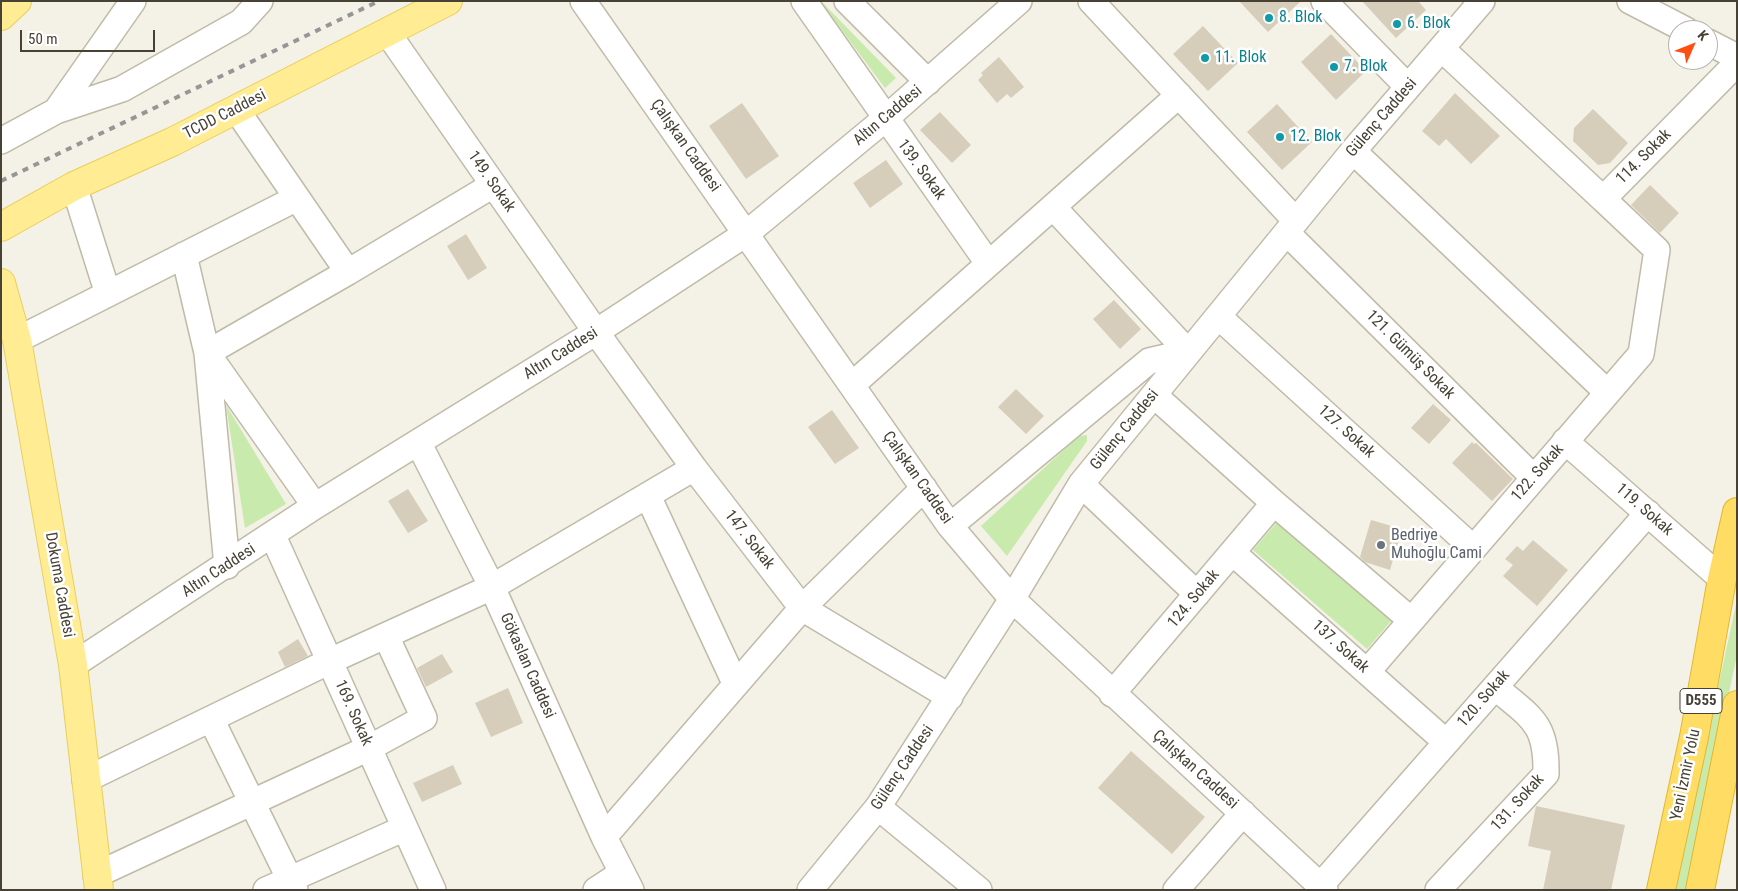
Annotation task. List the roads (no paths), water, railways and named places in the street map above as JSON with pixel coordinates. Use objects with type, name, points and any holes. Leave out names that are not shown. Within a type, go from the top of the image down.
[{"type":"highway","name":"Yeni İzmir Yolu","points":[[1661,890],[1694,737],[1722,579],[1737,512]]},
{"type":"highway","name":"D555","points":[[1700,890],[1737,705]]},
{"type":"main road","points":[[1,16],[18,1]]},
{"type":"main road","name":"TCDD Caddesi","points":[[1,227],[74,186],[172,142],[448,1]]},
{"type":"main road","name":"Dokuma Caddesi","points":[[1,283],[17,340],[73,665],[98,882]]},
{"type":"street","points":[[56,111],[133,1]]},
{"type":"street","points":[[1,141],[56,111],[122,89],[241,22],[260,1]]},
{"type":"street","name":"Çalışkan Caddesi","points":[[583,1],[950,526],[1012,600],[1323,888]]},
{"type":"street","name":"139. Sokak","points":[[804,1],[885,119],[988,263]]},
{"type":"street","points":[[847,1],[928,82]]},
{"type":"street","name":"Altın Caddesi","points":[[73,665],[273,536],[315,506],[419,444],[596,332],[747,233],[885,119],[1019,1]]},
{"type":"street","name":"121. Gümüş Sokak","points":[[1092,1],[1179,95],[1292,227],[1533,477]]},
{"type":"street","points":[[1324,1],[1408,87]]},
{"type":"street","name":"Gülenç Caddesi","points":[[810,890],[878,807],[1012,600],[1081,484],[1353,151],[1482,1]]},
{"type":"street","points":[[1630,1],[1668,21]]},
{"type":"street","name":"149. Sokak","points":[[387,32],[596,332]]},
{"type":"street","points":[[1718,47],[1737,56]]},
{"type":"street","points":[[1442,49],[1603,198]]},
{"type":"street","name":"114. Sokak","points":[[1657,250],[1603,198],[1737,63]]},
{"type":"street","points":[[852,384],[1179,95]]},
{"type":"street","points":[[236,109],[348,272]]},
{"type":"street","points":[[1353,151],[1608,392]]},
{"type":"street","points":[[207,353],[348,272],[493,185]]},
{"type":"street","points":[[74,186],[108,294]]},
{"type":"street","points":[[17,340],[297,198]]},
{"type":"street","points":[[950,526],[1149,361],[1188,352],[1053,206]]},
{"type":"street","name":"122. Sokak","points":[[1367,672],[1533,477],[1641,354],[1657,250]]},
{"type":"street","points":[[184,255],[207,353],[227,566]]},
{"type":"street","name":"127. Sokak","points":[[1219,317],[1473,548]]},
{"type":"street","name":"147. Sokak","points":[[596,332],[694,468],[802,608],[950,697]]},
{"type":"street","points":[[207,353],[315,506]]},
{"type":"street","points":[[1154,395],[1274,503],[1412,620]]},
{"type":"street","name":"119. Sokak","points":[[1565,441],[1722,579]]},
{"type":"street","name":"Gökaslan Caddesi","points":[[419,444],[492,587],[626,882]]},
{"type":"street","points":[[85,780],[330,661],[492,587],[694,468]]},
{"type":"street","points":[[1081,484],[1197,594]]},
{"type":"street","points":[[604,837],[802,608],[924,488]]},
{"type":"street","points":[[648,496],[735,684]]},
{"type":"street","name":"124. Sokak","points":[[1112,694],[1274,503]]},
{"type":"street","name":"120. Sokak","points":[[1323,888],[1446,742],[1648,513]]},
{"type":"street","name":"169. Sokak","points":[[273,536],[433,890]]},
{"type":"street","name":"137. Sokak","points":[[1233,553],[1446,742]]},
{"type":"street","points":[[98,882],[252,802],[369,748],[424,718],[386,636]]},
{"type":"street","name":"131. Sokak","points":[[1438,890],[1546,774],[1546,748],[1537,723],[1495,686]]},
{"type":"street","points":[[211,719],[293,884]]},
{"type":"street","points":[[878,807],[979,890]]},
{"type":"street","points":[[1176,890],[1242,813]]},
{"type":"street","points":[[266,890],[293,884],[405,828]]},
{"type":"street","points":[[596,890],[626,882]]},
{"type":"railway","points":[[1,181],[379,1]]},
{"type":"place","name":"8. Blok","points":[[1269,18]]},
{"type":"place","name":"6. Blok","points":[[1397,24]]},
{"type":"place","name":"11. Blok","points":[[1205,58]]},
{"type":"place","name":"7. Blok","points":[[1334,67]]},
{"type":"place","name":"12. Blok","points":[[1280,137]]},
{"type":"place","name":"Bedriye Muhoğlu Cami","points":[[1381,545]]}]
